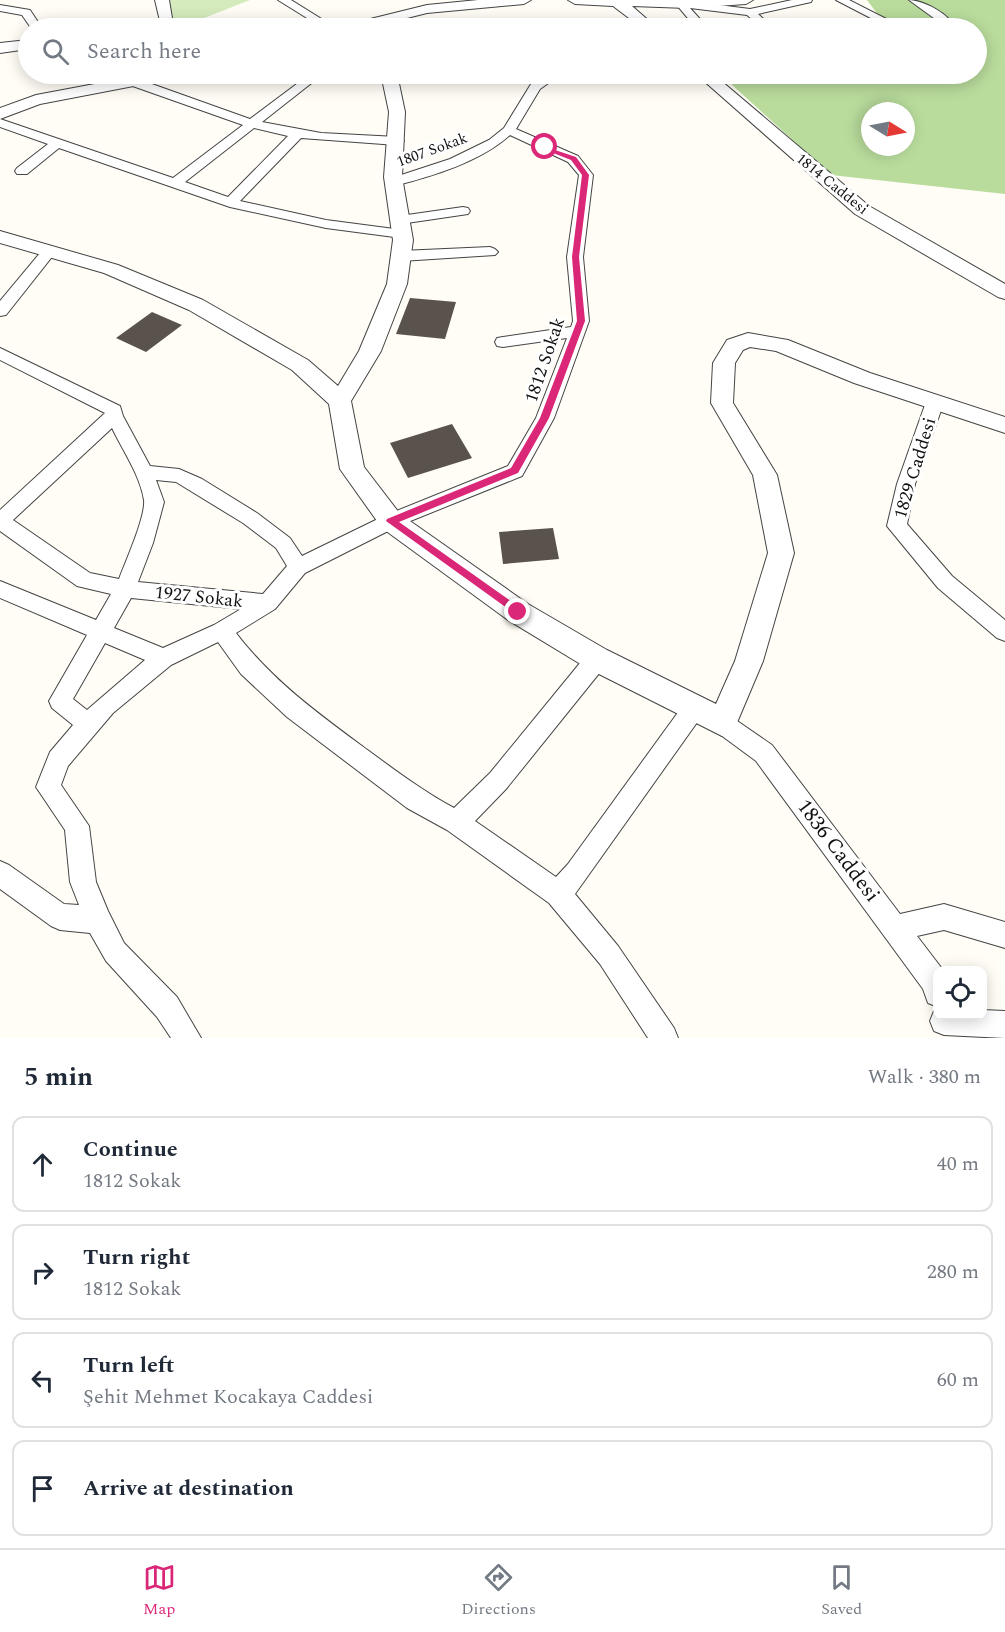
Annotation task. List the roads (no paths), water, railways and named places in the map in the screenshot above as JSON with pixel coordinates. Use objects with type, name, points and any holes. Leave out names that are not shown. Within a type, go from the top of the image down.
[{"type":"street","points":[[0,1],[7,0]]},
{"type":"street","points":[[162,0],[168,18]]},
{"type":"street","points":[[283,0],[313,18]]},
{"type":"street","points":[[390,18],[409,13],[425,4],[524,0]]},
{"type":"street","points":[[575,0],[748,6],[807,0]]},
{"type":"street","points":[[841,0],[878,18]]},
{"type":"street","points":[[914,0],[941,18]]},
{"type":"street","points":[[617,1],[638,18]]},
{"type":"street","points":[[684,4],[707,2],[748,6],[759,18]]},
{"type":"street","points":[[684,4],[694,18]]},
{"type":"street","points":[[0,8],[26,12],[30,18]]},
{"type":"street","points":[[407,18],[409,13]]},
{"type":"street","points":[[0,48],[18,46]]},
{"type":"street","points":[[0,114],[36,100],[116,84]]},
{"type":"street","points":[[139,84],[218,114],[253,123],[335,139],[397,141]]},
{"type":"street","points":[[174,184],[303,84]]},
{"type":"street","points":[[340,401],[370,351],[398,284],[401,227],[394,182],[397,112],[391,84]]},
{"type":"street","name":"1807 Sokak","points":[[394,182],[455,162],[494,143],[509,130],[535,87],[540,84]]},
{"type":"street","name":"1814 Caddesi","points":[[717,84],[862,210],[1005,293]]},
{"type":"street","points":[[0,123],[231,202],[326,224],[401,227],[463,211]]},
{"type":"street","name":"1812 Sokak","points":[[391,521],[515,471],[545,418],[581,321],[576,257],[586,175],[573,159],[509,130]]},
{"type":"street","points":[[231,202],[299,133]]},
{"type":"street","points":[[22,171],[57,143]]},
{"type":"street","points":[[0,237],[111,269],[196,305],[300,365],[340,401],[352,469],[391,521],[518,612],[597,659],[696,707],[722,723],[749,661],[781,553],[765,475],[722,402],[724,363],[735,345],[748,340],[780,345],[862,378],[1005,425]]},
{"type":"street","points":[[0,311],[50,250]]},
{"type":"street","points":[[401,256],[490,252]]},
{"type":"street","points":[[503,342],[577,332]]},
{"type":"street","points":[[0,353],[114,410],[114,416],[144,472],[154,502],[143,543],[124,589],[102,632],[60,701],[76,715],[90,723]]},
{"type":"street","name":"1829 Caddesi","points":[[935,402],[906,484],[897,526],[945,582],[1005,632]]},
{"type":"street","points":[[2,527],[114,416]]},
{"type":"street","points":[[144,472],[179,476],[195,484],[250,518],[283,543],[298,567]]},
{"type":"street","name":"1927 Sokak","points":[[2,527],[84,580],[124,589],[268,603],[298,567],[391,521]]},
{"type":"street","points":[[0,589],[163,658]]},
{"type":"street","points":[[187,1038],[168,1007],[115,952],[98,920],[83,882],[78,826],[48,787],[58,760],[105,706],[163,658],[222,631],[268,603]]},
{"type":"street","points":[[222,631],[249,667],[295,710],[416,800],[456,822],[558,894],[609,955],[664,1038]]},
{"type":"street","points":[[456,822],[498,781],[597,659]]},
{"type":"street","points":[[558,894],[577,873],[696,707]]},
{"type":"street","name":"1836 Caddesi","points":[[722,723],[764,753],[933,979]]},
{"type":"street","points":[[0,874],[60,917],[98,920]]},
{"type":"street","points":[[895,928],[944,917],[1005,935]]},
{"type":"street","points":[[944,1025],[1005,1025]]}]
